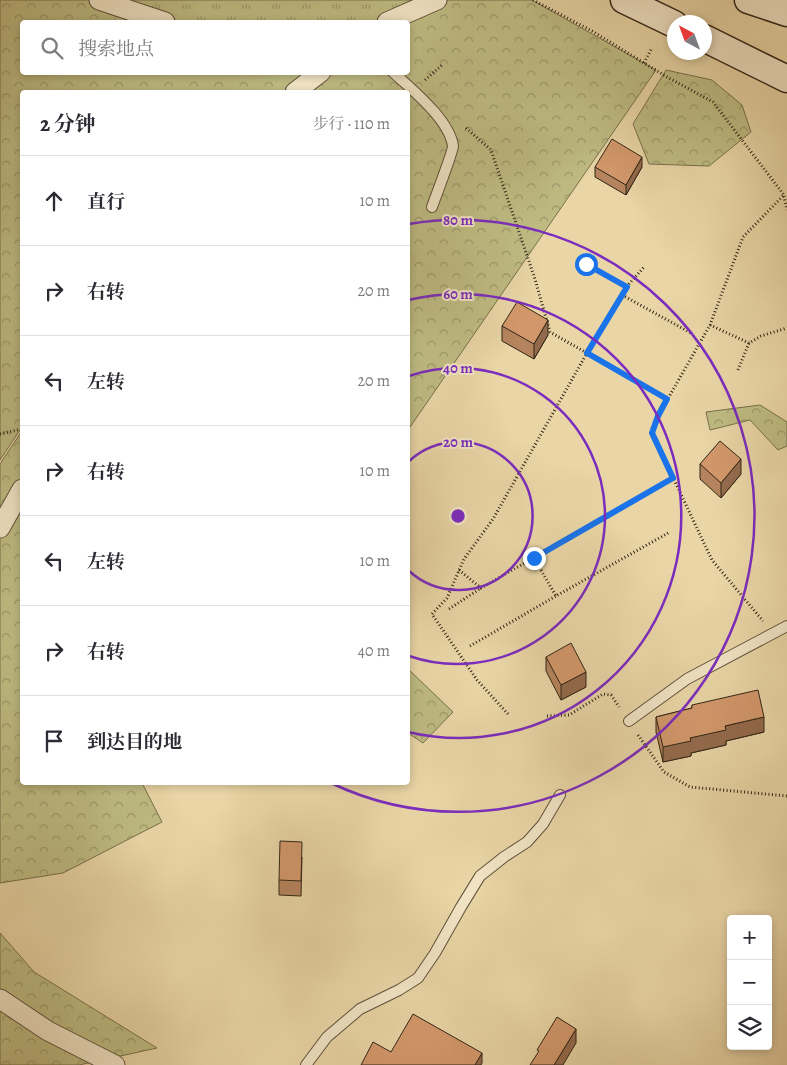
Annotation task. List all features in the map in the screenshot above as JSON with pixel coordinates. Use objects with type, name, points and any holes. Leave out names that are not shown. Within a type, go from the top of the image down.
[{"type":"main road","points":[[624,0],[667,21]]},
{"type":"main road","points":[[748,0],[787,13]]},
{"type":"main road","points":[[712,42],[787,79]]},
{"type":"street","points":[[99,0],[159,20]]},
{"type":"street","points":[[392,20],[437,0]]},
{"type":"street","points":[[298,90],[317,75]]},
{"type":"street","points":[[0,528],[20,493]]},
{"type":"street","points":[[0,999],[48,1031],[115,1065]]},
{"type":"lane","points":[[396,75],[428,105],[446,128],[453,147],[432,207]]},
{"type":"lane","points":[[629,721],[687,679],[787,626]]},
{"type":"lane","points":[[306,1065],[327,1037],[360,1009],[418,978],[436,953],[480,876],[527,842],[543,824],[560,795]]},
{"type":"path","points":[[533,0],[592,31],[713,102],[784,196],[787,210]]},
{"type":"path","points":[[644,62],[652,48]]},
{"type":"path","points":[[425,80],[442,65]]},
{"type":"path","points":[[446,128],[466,128],[491,150],[535,279],[550,332],[667,399]]},
{"type":"path","points":[[773,633],[712,560],[652,433],[667,399],[710,325],[743,236],[784,196]]},
{"type":"path","points":[[586,264],[627,287]]},
{"type":"path","points":[[508,714],[477,680],[432,614],[447,598],[464,558],[493,519],[622,295],[645,266]]},
{"type":"path","points":[[622,295],[691,333]]},
{"type":"path","points":[[710,325],[749,342]]},
{"type":"path","points":[[738,370],[749,342],[787,328]]},
{"type":"path","points":[[0,434],[20,429]]},
{"type":"path","points":[[449,609],[673,478]]},
{"type":"path","points":[[470,646],[670,532]]},
{"type":"path","points":[[534,558],[556,596]]},
{"type":"path","points":[[459,570],[482,588]]},
{"type":"path","points":[[548,716],[569,715],[603,694],[611,695],[664,772],[690,787],[787,796]]},
{"type":"green space","points":[[0,0],[125,0],[161,20],[20,20],[20,75],[410,75],[410,21],[441,0],[532,0],[656,70],[410,427],[410,90],[20,90],[20,430],[0,460]]},
{"type":"green space","points":[[126,0],[437,0],[393,20],[167,20]]},
{"type":"green space","points":[[666,70],[712,80],[742,105],[751,132],[709,166],[649,164],[633,124]]},
{"type":"green space","points":[[760,405],[787,422],[787,446],[778,450],[750,420],[710,430],[706,412]]},
{"type":"green space","points":[[20,434],[20,785],[143,785],[162,822],[63,873],[0,883],[0,464]]},
{"type":"green space","points":[[410,671],[453,712],[423,743],[410,734]]},
{"type":"green space","points":[[0,933],[34,972],[157,1048],[79,1065],[0,1065]]},
{"type":"building","points":[[612,139],[642,157],[626,185],[595,167]]},
{"type":"building","points":[[517,302],[548,320],[534,344],[502,326]]},
{"type":"building","points":[[720,441],[741,459],[721,483],[700,464]]},
{"type":"building","points":[[571,643],[586,672],[561,685],[546,657]]},
{"type":"building","points":[[758,690],[764,717],[725,726],[726,730],[690,738],[691,741],[663,747],[656,717],[692,708],[692,705]]},
{"type":"building","points":[[280,841],[302,842],[301,881],[279,880]]},
{"type":"building","points":[[413,1014],[482,1053],[475,1065],[361,1065],[373,1042],[391,1052]]},
{"type":"building","points":[[557,1017],[576,1029],[554,1065],[530,1065],[539,1051],[537,1050]]},
{"type":"route","points":[[534,558],[673,478],[652,433],[667,399],[587,353],[627,287],[586,264]]}]
